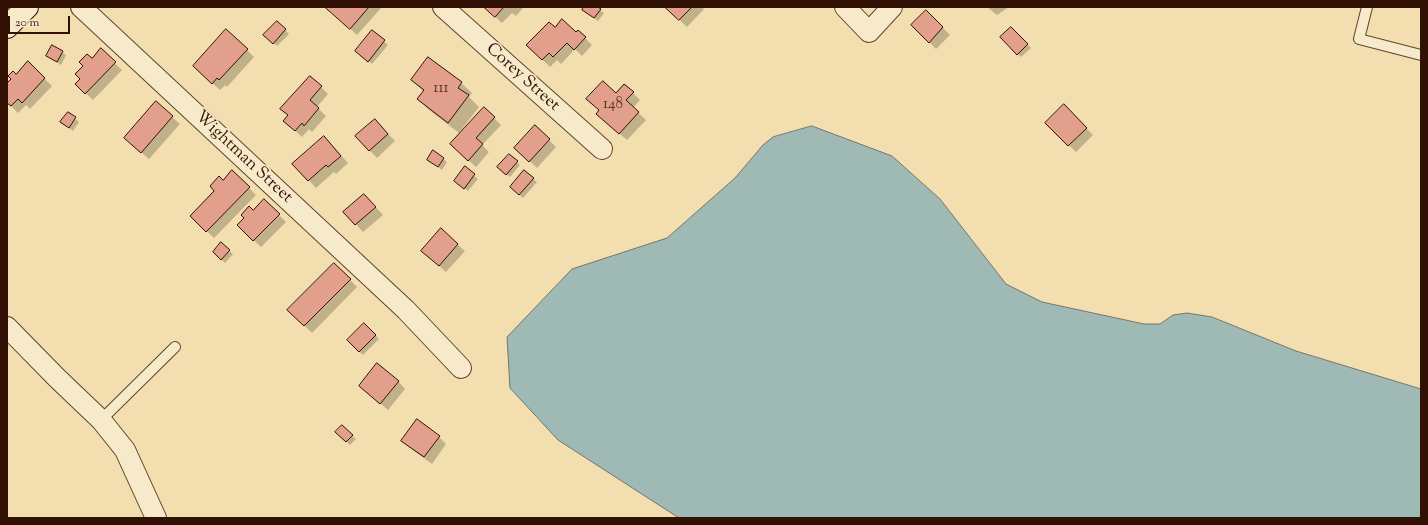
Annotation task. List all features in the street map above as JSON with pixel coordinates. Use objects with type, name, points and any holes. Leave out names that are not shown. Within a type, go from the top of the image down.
[{"type":"main road","points":[[7,27],[27,7]]},
{"type":"street","name":"Wightman Street","points":[[81,7],[406,310],[461,368]]},
{"type":"street","name":"Corey Street","points":[[443,7],[602,149]]},
{"type":"street","points":[[845,7],[869,32],[892,7]]},
{"type":"street","points":[[7,327],[101,420],[124,450],[156,518]]},
{"type":"lane","points":[[1367,7],[1359,39],[1421,55]]},
{"type":"lane","points":[[101,420],[175,347]]},
{"type":"water","points":[[812,126],[892,156],[940,199],[1006,284],[1042,302],[1144,324],[1160,324],[1173,315],[1187,313],[1212,317],[1296,351],[1421,389],[1421,518],[679,518],[558,440],[510,388],[507,337],[572,269],[667,238],[735,178],[763,145],[773,137]]},
{"type":"building","points":[[325,7],[369,7],[350,29]]},
{"type":"building","points":[[484,7],[504,7],[495,17]]},
{"type":"building","points":[[584,7],[598,7],[601,9],[594,18],[582,10]]},
{"type":"building","points":[[665,7],[692,7],[679,20]]},
{"type":"building","points":[[926,10],[943,27],[929,43],[911,25]]},
{"type":"building","points":[[562,19],[576,32],[578,30],[586,37],[574,50],[567,43],[553,57],[549,53],[542,60],[526,45],[549,22],[555,27]]},
{"type":"building","points":[[277,21],[286,29],[273,44],[263,35]]},
{"type":"building","points":[[1011,27],[1028,44],[1017,55],[1000,37]]},
{"type":"building","points":[[226,29],[248,49],[219,80],[217,78],[212,84],[193,66]]},
{"type":"building","points":[[372,30],[385,40],[368,62],[355,51]]},
{"type":"building","points":[[52,45],[63,51],[57,62],[46,56]]},
{"type":"building","points":[[101,48],[116,62],[85,94],[75,84],[80,79],[75,74],[83,66],[79,62],[87,54],[92,58]]},
{"type":"building","points":[[428,57],[462,82],[458,88],[469,95],[448,123],[417,99],[424,90],[411,80]]},
{"type":"building","points":[[28,61],[45,78],[22,103],[18,99],[11,106],[7,103],[7,83],[11,79],[8,76],[13,71],[16,74]]},
{"type":"building","points":[[310,76],[322,86],[310,100],[319,108],[304,126],[302,123],[295,131],[283,121],[288,115],[280,109]]},
{"type":"building","points":[[603,81],[616,93],[624,84],[634,92],[626,100],[639,112],[619,134],[596,114],[599,110],[586,99]]},
{"type":"building","points":[[156,101],[173,116],[141,153],[124,138]]},
{"type":"building","points":[[1064,104],[1087,128],[1068,146],[1045,123]]},
{"type":"building","points":[[484,107],[495,117],[476,138],[483,144],[468,161],[450,144]]},
{"type":"building","points":[[68,112],[76,117],[69,128],[60,122]]},
{"type":"building","points":[[375,119],[388,134],[369,151],[355,136]]},
{"type":"building","points":[[535,125],[550,139],[529,162],[514,148]]},
{"type":"building","points":[[324,136],[341,156],[328,167],[326,165],[308,181],[292,164]]},
{"type":"building","points":[[433,150],[444,158],[438,167],[427,160]]},
{"type":"building","points":[[509,154],[518,161],[506,175],[497,167]]},
{"type":"building","points":[[465,166],[475,174],[464,189],[454,181]]},
{"type":"building","points":[[232,170],[250,187],[206,232],[190,216],[214,191],[210,186],[219,176],[223,180]]},
{"type":"building","points":[[524,170],[534,178],[519,195],[510,187]]},
{"type":"building","points":[[364,194],[376,207],[355,225],[343,212]]},
{"type":"building","points":[[264,199],[280,214],[253,241],[237,225],[244,218],[241,215],[249,206],[253,210]]},
{"type":"building","points":[[441,228],[458,244],[439,266],[421,251]]},
{"type":"building","points":[[221,242],[230,250],[221,260],[213,252]]},
{"type":"building","points":[[334,263],[351,279],[304,326],[287,310]]},
{"type":"building","points":[[364,323],[376,335],[359,352],[347,340]]},
{"type":"building","points":[[377,363],[399,381],[380,404],[359,386]]},
{"type":"building","points":[[417,419],[440,436],[424,457],[401,441]]},
{"type":"building","points":[[342,425],[353,435],[346,442],[335,432]]}]
